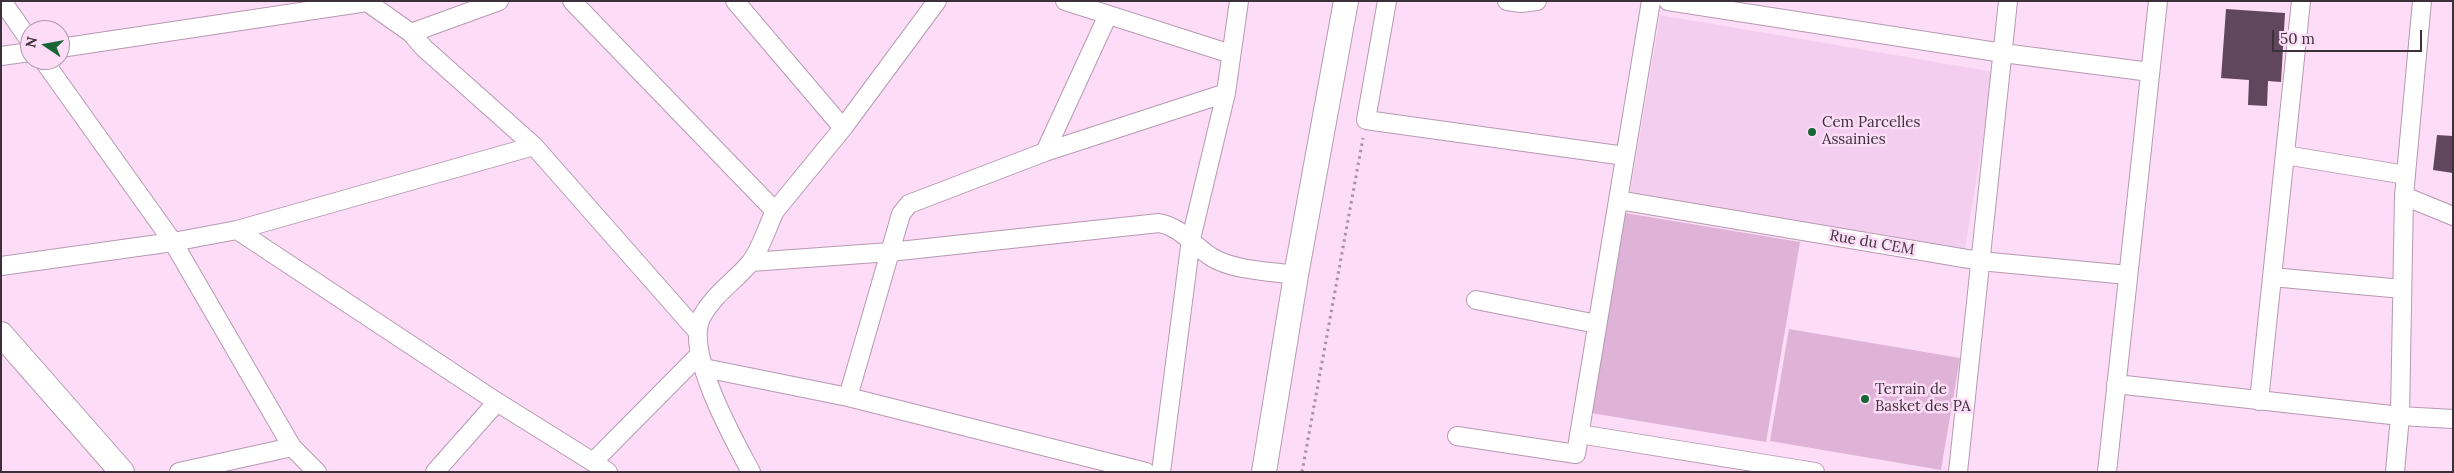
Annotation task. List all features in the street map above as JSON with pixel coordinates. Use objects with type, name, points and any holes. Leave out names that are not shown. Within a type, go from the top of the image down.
[{"type":"street","points":[[2,1],[20,27]]},
{"type":"street","points":[[411,33],[499,1]]},
{"type":"street","points":[[572,1],[775,211]]},
{"type":"street","points":[[735,1],[843,128]]},
{"type":"street","points":[[751,472],[723,420],[702,362],[697,331],[701,317],[717,295],[751,262],[775,211],[843,128],[937,1]]},
{"type":"street","points":[[1065,1],[1105,10],[1231,54]]},
{"type":"street","points":[[1161,472],[1191,239],[1226,93],[1239,1]]},
{"type":"street","points":[[1264,472],[1296,275],[1346,1]]},
{"type":"street","points":[[1387,1],[1366,120],[1625,156]]},
{"type":"street","points":[[1507,1],[1522,3],[1537,1]]},
{"type":"street","points":[[1457,436],[1576,454],[1651,1]]},
{"type":"street","points":[[1668,1],[1721,5],[2003,53],[2150,72]]},
{"type":"street","points":[[1958,472],[2008,1]]},
{"type":"street","points":[[2107,472],[2158,1]]},
{"type":"street","points":[[2260,401],[2301,1]]},
{"type":"street","points":[[2395,472],[2400,416],[2404,196],[2422,1]]},
{"type":"street","points":[[70,46],[366,2],[411,33],[424,48],[534,146],[697,331]]},
{"type":"street","points":[[1045,152],[1105,10]]},
{"type":"street","points":[[1,56],[20,53]]},
{"type":"street","points":[[51,70],[173,242],[292,447],[317,472]]},
{"type":"street","points":[[848,397],[901,214],[909,204],[1045,152],[1226,93]]},
{"type":"street","points":[[1,266],[173,242],[237,230],[534,146]]},
{"type":"street","points":[[2285,155],[2406,175]]},
{"type":"street","points":[[2404,196],[2453,216]]},
{"type":"street","name":"Rue du CEM","points":[[1618,200],[1980,261],[2128,275]]},
{"type":"street","points":[[751,262],[890,252],[1159,222],[1168,224],[1191,239],[1203,252],[1228,264],[1296,275]]},
{"type":"street","points":[[237,230],[497,402],[601,467],[702,362]]},
{"type":"street","points":[[2272,277],[2402,289]]},
{"type":"street","points":[[1476,300],[1597,324]]},
{"type":"street","points":[[1,334],[122,472]]},
{"type":"street","points":[[702,362],[1146,472]]},
{"type":"street","points":[[2116,384],[2400,416],[2453,419]]},
{"type":"street","points":[[435,472],[497,402]]},
{"type":"street","points":[[1579,434],[1782,469],[1815,472]]},
{"type":"street","points":[[178,472],[292,447]]},
{"type":"path","points":[[1302,472],[1366,120]]},
{"type":"shaded area","name":"Cem Parcelles Assainies","points":[[1660,15],[1994,72],[1965,249],[1630,193]]},
{"type":"shaded area","points":[[1625,213],[1800,242],[1766,442],[1591,413]]},
{"type":"shaded area","name":"Terrain de Basket des PA","points":[[1789,329],[1960,358],[1941,470],[1770,441]]},
{"type":"building","points":[[2226,9],[2285,13],[2281,82],[2268,81],[2267,106],[2248,105],[2249,80],[2221,78]]},
{"type":"building","points":[[2437,135],[2453,136],[2453,173],[2433,170]]},
{"type":"place","name":"Cem Parcelles Assainies","points":[[1812,132]]},
{"type":"place","name":"Terrain de Basket des PA","points":[[1865,399]]}]
